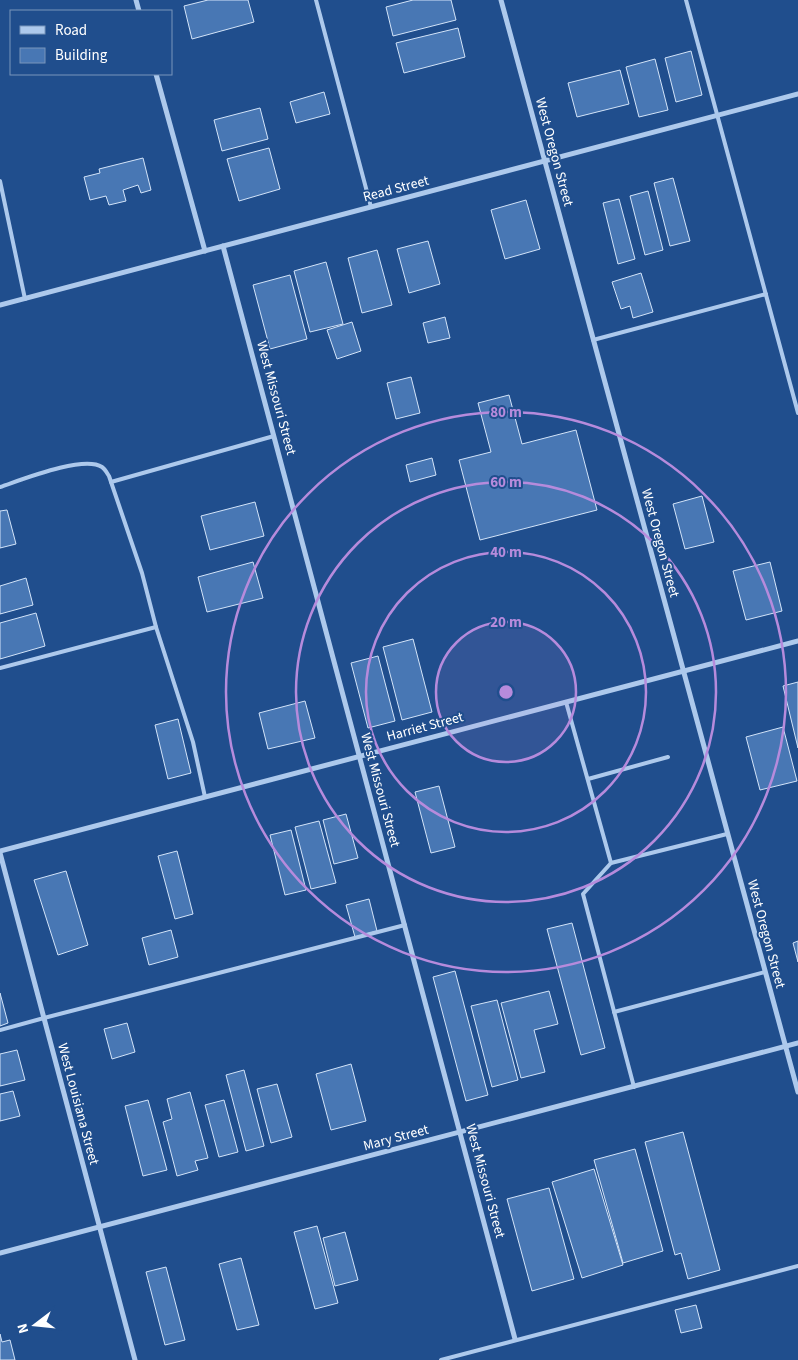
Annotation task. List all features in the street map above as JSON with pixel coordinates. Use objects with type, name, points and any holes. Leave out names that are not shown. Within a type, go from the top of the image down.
[{"type":"street","name":"West Oregon Street","points":[[501,0],[798,1092]]},
{"type":"street","points":[[156,75],[205,251]]},
{"type":"street","name":"Read Street","points":[[0,305],[798,94]]},
{"type":"street","name":"West Missouri Street","points":[[223,246],[516,1339]]},
{"type":"street","name":"Harriet Street","points":[[0,852],[798,641]]},
{"type":"street","name":"West Louisiana Street","points":[[0,852],[135,1360]]},
{"type":"street","name":"Mary Street","points":[[0,1253],[798,1043]]},
{"type":"lane","points":[[316,0],[371,207]]},
{"type":"lane","points":[[686,0],[798,413]]},
{"type":"lane","points":[[0,181],[25,299]]},
{"type":"lane","points":[[593,340],[766,294]]},
{"type":"lane","points":[[111,482],[274,436]]},
{"type":"lane","points":[[0,487],[72,464],[92,464],[102,467],[109,476],[142,573],[156,627],[193,742],[205,797]]},
{"type":"lane","points":[[0,668],[156,627]]},
{"type":"lane","points":[[566,702],[611,863]]},
{"type":"lane","points":[[588,779],[668,757]]},
{"type":"lane","points":[[634,1087],[583,894],[611,863],[727,834]]},
{"type":"lane","points":[[0,1030],[405,925]]},
{"type":"lane","points":[[614,1012],[765,972]]},
{"type":"lane","points":[[441,1360],[798,1266]]},
{"type":"building","points":[[208,0],[248,0],[254,22],[192,39],[184,6]]},
{"type":"building","points":[[413,0],[451,0],[456,20],[393,36],[386,7]]},
{"type":"building","points":[[458,28],[465,57],[404,73],[396,43]]},
{"type":"building","points":[[691,51],[702,95],[676,102],[665,58]]},
{"type":"building","points":[[655,59],[668,110],[639,117],[626,67]]},
{"type":"building","points":[[620,70],[629,104],[577,117],[568,83]]},
{"type":"building","points":[[324,92],[330,114],[296,123],[290,102]]},
{"type":"building","points":[[260,108],[268,139],[222,151],[214,120]]},
{"type":"building","points":[[269,148],[280,189],[239,201],[227,159]]},
{"type":"building","points":[[143,158],[151,190],[141,193],[138,185],[123,190],[126,201],[109,205],[106,196],[90,200],[84,177],[100,173],[99,169]]},
{"type":"building","points":[[673,178],[690,241],[670,246],[654,183]]},
{"type":"building","points":[[648,191],[663,250],[645,255],[630,196]]},
{"type":"building","points":[[619,199],[635,259],[618,264],[603,203]]},
{"type":"building","points":[[526,200],[540,249],[505,259],[491,210]]},
{"type":"building","points":[[428,241],[440,284],[409,293],[397,249]]},
{"type":"building","points":[[377,250],[392,305],[362,313],[348,258]]},
{"type":"building","points":[[326,262],[343,324],[310,332],[294,271]]},
{"type":"building","points":[[641,273],[653,312],[633,318],[630,306],[621,309],[612,282]]},
{"type":"building","points":[[290,275],[307,339],[270,349],[253,285]]},
{"type":"building","points":[[445,317],[450,338],[428,343],[423,323]]},
{"type":"building","points":[[352,322],[361,351],[337,359],[327,330]]},
{"type":"building","points":[[411,377],[420,413],[396,419],[387,383]]},
{"type":"building","points":[[509,395],[522,444],[576,430],[597,510],[480,540],[459,460],[491,452],[478,403]]},
{"type":"building","points":[[432,458],[436,475],[410,482],[406,465]]},
{"type":"building","points":[[702,496],[714,542],[685,549],[673,504]]},
{"type":"building","points":[[255,502],[264,536],[210,550],[201,516]]},
{"type":"building","points":[[7,510],[16,544],[0,548],[0,511]]},
{"type":"building","points":[[253,562],[263,598],[207,612],[198,577]]},
{"type":"building","points":[[770,562],[782,611],[746,620],[733,571]]},
{"type":"building","points":[[26,578],[33,605],[0,614],[0,586]]},
{"type":"building","points":[[36,613],[45,646],[0,659],[0,623]]},
{"type":"building","points":[[413,639],[432,712],[402,720],[383,647]]},
{"type":"building","points":[[378,656],[395,721],[368,728],[351,663]]},
{"type":"building","points":[[798,682],[798,748],[783,686]]},
{"type":"building","points":[[305,701],[315,738],[268,749],[259,713]]},
{"type":"building","points":[[178,719],[191,773],[168,779],[155,725]]},
{"type":"building","points":[[783,727],[797,781],[760,790],[746,737]]},
{"type":"building","points":[[439,786],[455,847],[431,853],[415,792]]},
{"type":"building","points":[[346,814],[358,858],[334,864],[323,820]]},
{"type":"building","points":[[319,821],[336,883],[311,889],[295,827]]},
{"type":"building","points":[[291,830],[306,890],[285,895],[270,835]]},
{"type":"building","points":[[177,851],[193,914],[175,919],[158,856]]},
{"type":"building","points":[[66,871],[88,945],[58,955],[34,880]]},
{"type":"building","points":[[369,899],[377,931],[355,937],[346,905]]},
{"type":"building","points":[[572,923],[605,1048],[581,1055],[547,929]]},
{"type":"building","points":[[171,930],[178,957],[149,965],[142,938]]},
{"type":"building","points":[[798,941],[798,962],[793,943]]},
{"type":"building","points":[[455,971],[488,1095],[466,1101],[433,977]]},
{"type":"building","points":[[549,991],[558,1024],[534,1030],[545,1072],[521,1078],[501,1003]]},
{"type":"building","points":[[0,993],[8,1023],[0,1026]]},
{"type":"building","points":[[497,1000],[518,1080],[492,1087],[471,1006]]},
{"type":"building","points":[[127,1023],[135,1052],[112,1059],[104,1029]]},
{"type":"building","points":[[17,1050],[25,1080],[0,1086],[0,1054]]},
{"type":"building","points":[[351,1064],[366,1121],[331,1130],[316,1074]]},
{"type":"building","points":[[244,1070],[264,1146],[246,1151],[226,1075]]},
{"type":"building","points":[[277,1084],[292,1137],[271,1143],[257,1089]]},
{"type":"building","points":[[13,1091],[20,1116],[0,1121],[0,1094]]},
{"type":"building","points":[[190,1092],[208,1158],[195,1161],[198,1170],[177,1176],[163,1122],[172,1119],[167,1099]]},
{"type":"building","points":[[148,1100],[167,1170],[143,1176],[125,1106]]},
{"type":"building","points":[[224,1100],[238,1152],[219,1157],[205,1105]]},
{"type":"building","points":[[683,1132],[720,1270],[688,1279],[681,1253],[675,1255],[645,1142]]},
{"type":"building","points":[[635,1149],[663,1251],[623,1263],[594,1160]]},
{"type":"building","points":[[594,1169],[623,1265],[582,1278],[552,1182]]},
{"type":"building","points":[[549,1188],[574,1279],[532,1291],[507,1199]]},
{"type":"building","points":[[317,1226],[338,1303],[315,1309],[294,1232]]},
{"type":"building","points":[[345,1232],[358,1280],[335,1286],[323,1238]]},
{"type":"building","points":[[241,1258],[259,1325],[237,1330],[219,1264]]},
{"type":"building","points":[[166,1267],[185,1340],[165,1345],[146,1272]]},
{"type":"building","points":[[696,1305],[702,1328],[681,1333],[675,1310]]},
{"type":"building","points":[[0,1334],[2,1342],[10,1340],[15,1360],[0,1360]]}]
